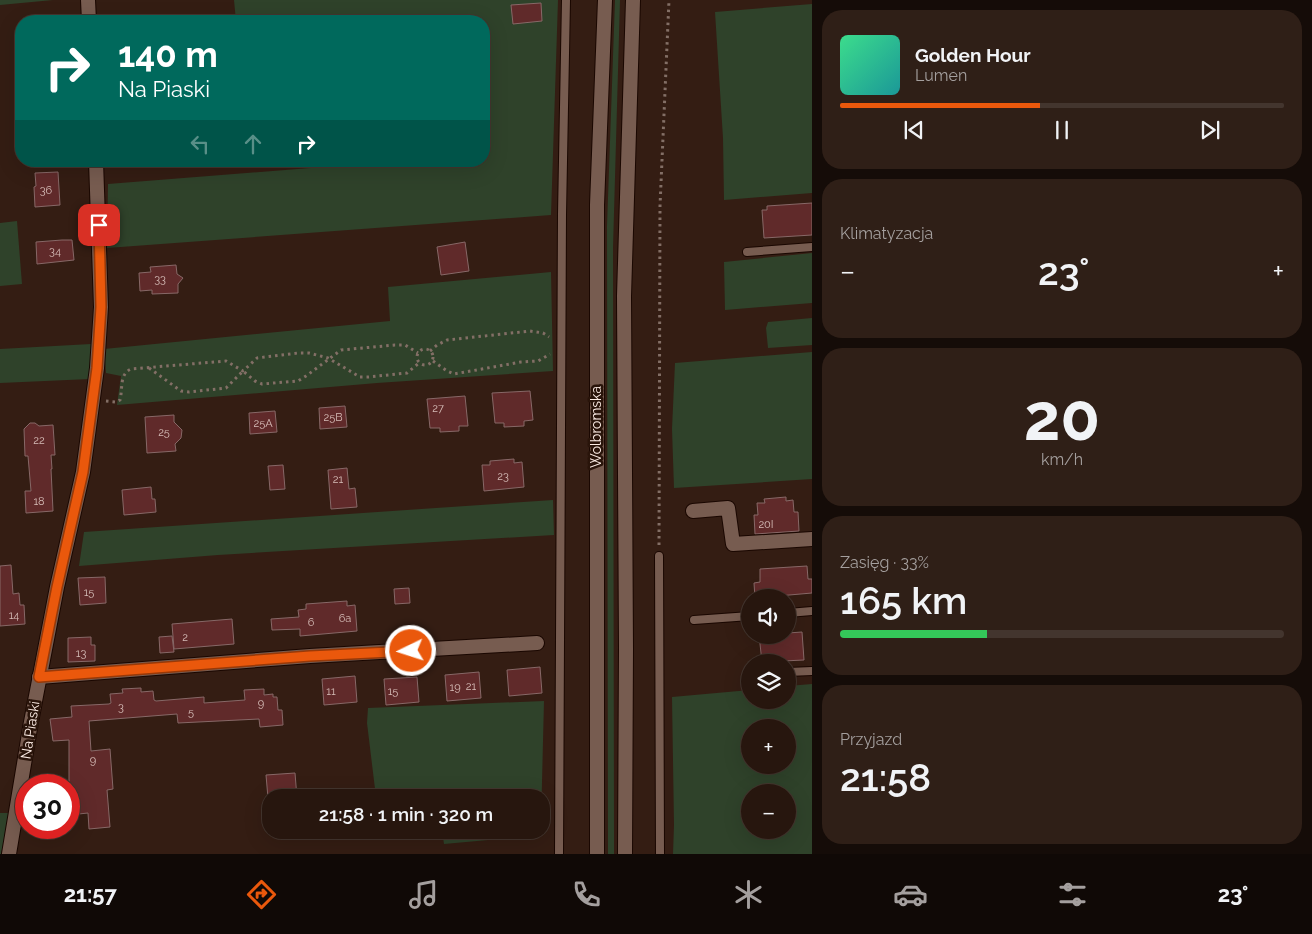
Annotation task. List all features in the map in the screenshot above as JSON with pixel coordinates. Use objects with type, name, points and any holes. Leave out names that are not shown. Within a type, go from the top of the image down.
[{"type":"main road","points":[[88,0],[89,15]]},
{"type":"main road","name":"Wolbromska","points":[[597,854],[597,205],[605,0]]},
{"type":"main road","name":"Wolbromska","points":[[625,854],[624,296],[632,0]]},
{"type":"main road","name":"Na Piaski","points":[[9,854],[39,677],[83,472],[93,399],[101,307],[96,167]]},
{"type":"main road","points":[[693,511],[728,508],[733,544],[812,539]]},
{"type":"main road","points":[[39,677],[310,656],[538,643]]},
{"type":"lane","points":[[559,854],[562,224],[566,0]]},
{"type":"lane","points":[[747,252],[812,248]]},
{"type":"lane","points":[[659,556],[660,854]]},
{"type":"lane","points":[[796,612],[812,611]]},
{"type":"lane","points":[[694,620],[741,617]]},
{"type":"lane","points":[[796,672],[812,671]]},
{"type":"path","points":[[659,556],[660,206],[669,0]]},
{"type":"path","points":[[430,351],[447,340],[530,331],[543,333],[552,340]]},
{"type":"path","points":[[93,399],[116,402],[120,400],[123,377],[127,371],[132,369],[226,361],[262,384],[298,381],[341,350],[395,345],[405,346],[418,353]]},
{"type":"path","points":[[418,353],[425,349],[430,351],[433,361],[454,374],[538,361],[549,356],[553,348]]},
{"type":"path","points":[[149,368],[181,390],[189,392],[226,388],[257,358],[263,357],[309,353],[328,358],[360,377],[407,373],[419,363]]},
{"type":"path","points":[[418,353],[419,363],[426,366],[433,361]]},
{"type":"green space","points":[[0,0],[53,0],[0,5]]},
{"type":"green space","points":[[234,0],[558,0],[551,215],[107,248],[108,184],[323,167],[490,167],[490,15],[235,15]]},
{"type":"green space","points":[[615,0],[620,0],[613,248],[614,854],[608,854],[607,226]]},
{"type":"green space","points":[[812,4],[812,193],[724,200],[723,138],[715,12]]},
{"type":"green space","points":[[17,221],[22,284],[0,286],[0,223]]},
{"type":"green space","points":[[812,253],[812,303],[725,310],[724,262]]},
{"type":"green space","points":[[551,272],[553,371],[377,383],[117,405],[121,376],[106,373],[104,349],[390,321],[388,287]]},
{"type":"green space","points":[[812,318],[812,345],[768,348],[766,328],[768,322]]},
{"type":"green space","points":[[91,344],[90,379],[0,383],[0,349]]},
{"type":"green space","points":[[812,352],[812,479],[674,488],[672,429],[675,363]]},
{"type":"green space","points":[[553,500],[554,535],[218,555],[79,566],[84,532]]},
{"type":"green space","points":[[812,684],[812,854],[673,854],[672,697],[741,691],[741,709],[796,709],[796,685]]},
{"type":"green space","points":[[544,701],[542,789],[375,789],[367,723],[368,708]]},
{"type":"green space","points":[[0,813],[11,813],[1,854],[0,854]]},
{"type":"green space","points":[[443,839],[498,839],[444,844]]},
{"type":"building","points":[[541,3],[542,21],[513,24],[511,5]]},
{"type":"building","points":[[58,172],[60,205],[35,207],[35,173]]},
{"type":"building","points":[[812,203],[812,235],[764,238],[762,210],[767,210],[767,206]]},
{"type":"building","points":[[72,240],[74,260],[37,264],[36,242]]},
{"type":"building","points":[[465,242],[469,271],[441,275],[437,247]]},
{"type":"building","points":[[176,265],[177,274],[183,278],[178,284],[178,293],[152,294],[152,290],[140,291],[139,273],[151,272],[150,267]]},
{"type":"building","points":[[530,391],[533,420],[524,421],[524,426],[504,427],[504,423],[495,423],[492,393]]},
{"type":"building","points":[[465,396],[468,426],[459,426],[459,431],[440,432],[440,428],[430,428],[427,399]]},
{"type":"building","points":[[345,406],[347,427],[320,429],[319,408]]},
{"type":"building","points":[[275,411],[277,432],[250,434],[249,413]]},
{"type":"building","points":[[174,415],[174,422],[182,430],[181,438],[175,444],[176,451],[147,453],[145,417]]},
{"type":"building","points":[[30,423],[35,423],[39,426],[53,425],[55,455],[51,455],[51,469],[53,511],[26,513],[25,491],[31,491],[28,456],[25,456],[24,429]]},
{"type":"building","points":[[514,459],[514,463],[522,462],[524,487],[484,491],[482,465],[490,465],[490,461]]},
{"type":"building","points":[[283,465],[285,489],[270,490],[268,466]]},
{"type":"building","points":[[347,468],[349,489],[355,488],[357,507],[331,509],[328,470]]},
{"type":"building","points":[[151,487],[152,499],[155,499],[156,512],[124,515],[122,490]]},
{"type":"building","points":[[786,497],[786,501],[793,500],[794,512],[798,512],[799,531],[755,534],[754,515],[758,515],[757,503],[765,503],[764,499]]},
{"type":"building","points":[[11,565],[13,594],[19,593],[20,605],[24,605],[25,624],[0,626],[0,566]]},
{"type":"building","points":[[807,566],[808,579],[812,579],[812,593],[796,594],[796,589],[754,589],[754,583],[760,582],[760,569]]},
{"type":"building","points":[[105,577],[106,603],[80,605],[78,578]]},
{"type":"building","points":[[409,588],[410,603],[395,604],[394,589]]},
{"type":"building","points":[[347,601],[347,606],[355,605],[357,631],[300,636],[300,629],[272,630],[271,619],[299,617],[298,610],[306,609],[306,604]]},
{"type":"building","points":[[232,619],[234,644],[174,649],[172,624]]},
{"type":"building","points":[[796,632],[802,632],[804,660],[796,660],[796,654],[761,654],[760,644],[796,644]]},
{"type":"building","points":[[172,636],[174,652],[160,653],[159,637]]},
{"type":"building","points":[[91,637],[91,645],[95,645],[95,661],[68,662],[68,638]]},
{"type":"building","points":[[540,667],[542,693],[509,696],[507,670]]},
{"type":"building","points":[[479,672],[481,698],[447,701],[445,675]]},
{"type":"building","points":[[355,676],[357,702],[324,705],[322,679]]},
{"type":"building","points":[[417,677],[419,702],[386,705],[384,679]]},
{"type":"building","points":[[141,688],[141,692],[153,691],[154,700],[156,701],[204,697],[204,703],[245,700],[244,690],[264,689],[264,695],[273,694],[273,697],[277,697],[278,710],[282,710],[283,725],[260,727],[259,719],[178,723],[177,714],[89,721],[91,751],[110,749],[113,789],[107,790],[110,827],[89,829],[88,813],[80,814],[80,774],[69,774],[69,740],[53,741],[50,719],[72,717],[71,706],[109,704],[111,703],[110,694],[123,693],[122,689]]},
{"type":"building","points":[[295,773],[296,789],[267,789],[266,775]]},
{"type":"route","points":[[99,225],[101,307],[97,368],[83,472],[39,677],[310,656],[411,651]]}]
